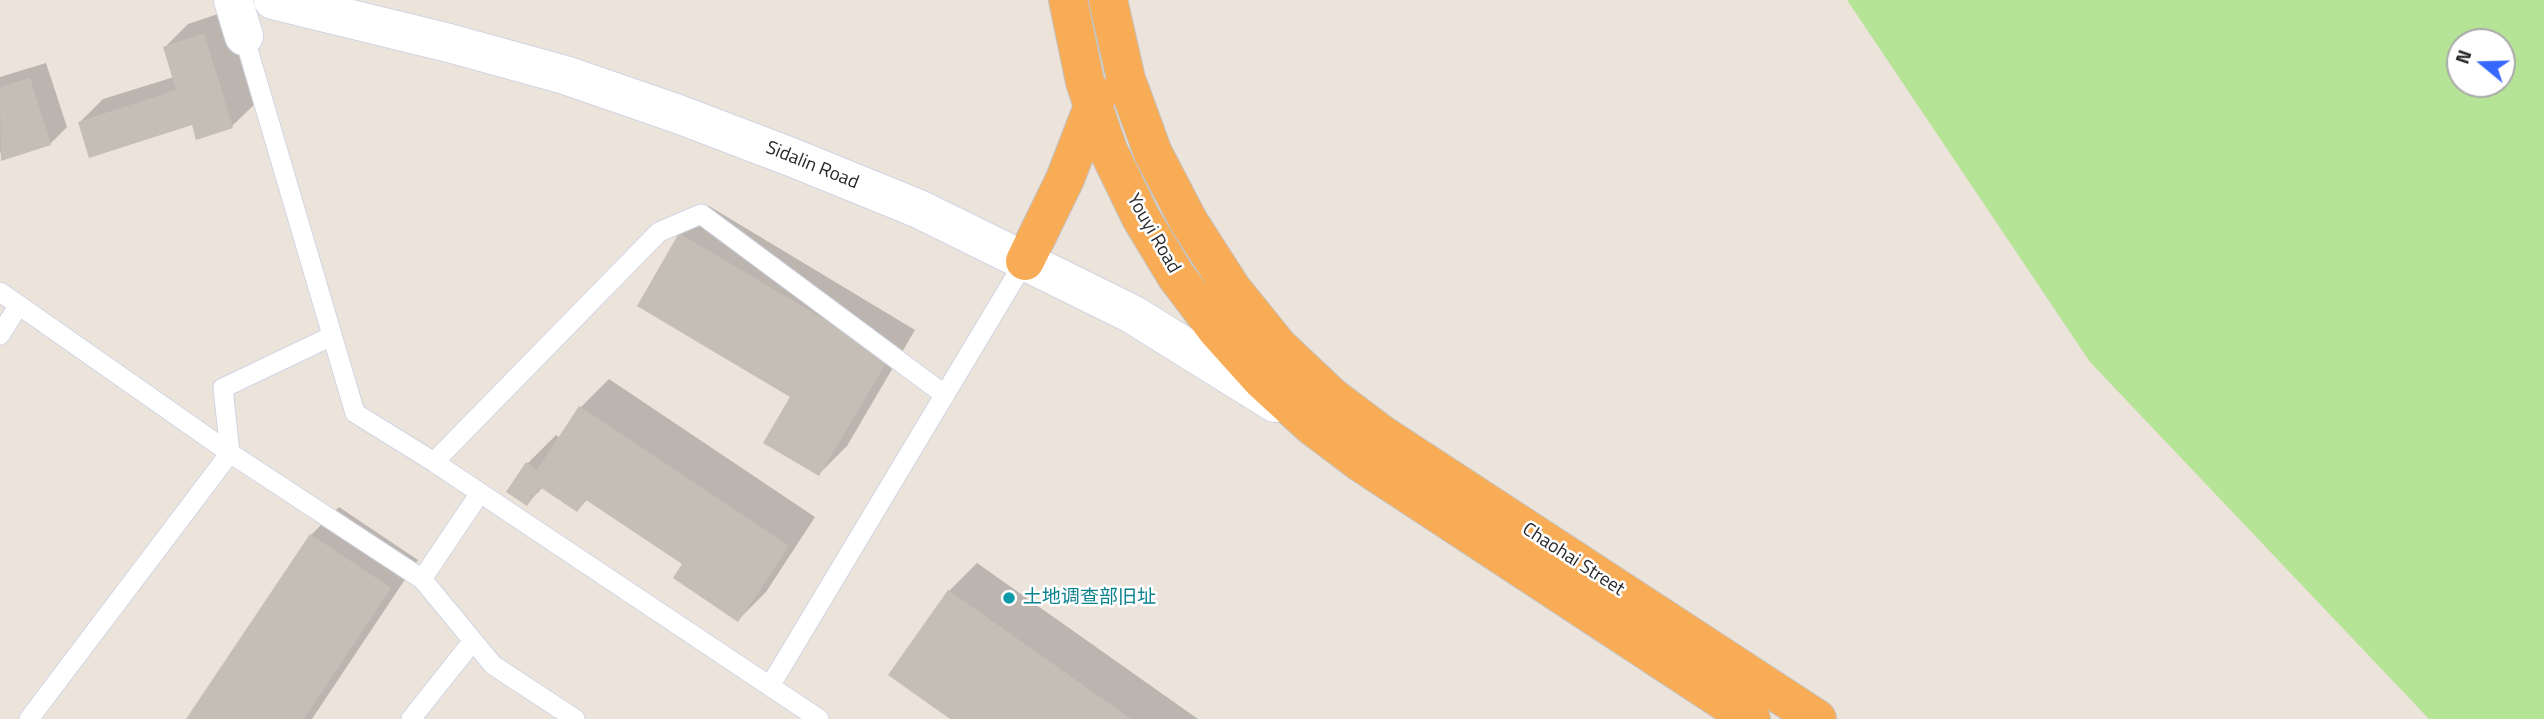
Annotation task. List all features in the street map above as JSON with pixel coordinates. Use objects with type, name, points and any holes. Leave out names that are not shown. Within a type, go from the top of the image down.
[{"type":"highway","name":"Youyi Road","points":[[1068,0],[1086,82],[1108,150],[1141,218],[1176,276],[1217,330],[1262,380],[1322,411]]},
{"type":"highway","points":[[1025,261],[1065,179],[1094,108],[1106,62],[1109,8]]},
{"type":"highway","name":"Youyi Road","points":[[1109,8],[1126,79],[1153,153],[1189,222],[1232,289],[1278,346],[1322,411]]},
{"type":"highway","name":"Chaohai Street","points":[[1322,411],[1360,462],[1751,719]]},
{"type":"highway","name":"Chaohai Street","points":[[1322,411],[1381,434],[1817,719]]},
{"type":"street","points":[[233,0],[244,36]]},
{"type":"street","name":"Sidalin Road","points":[[273,0],[449,43],[565,75],[678,114],[919,209],[1322,411]]},
{"type":"lane","points":[[244,36],[355,413],[434,462],[819,719]]},
{"type":"lane","points":[[434,462],[659,232],[701,214],[945,395]]},
{"type":"lane","points":[[770,686],[1025,261]]},
{"type":"lane","points":[[0,292],[230,453],[422,579],[493,665],[575,719]]},
{"type":"lane","points":[[0,335],[19,305]]},
{"type":"lane","points":[[29,719],[230,453],[223,388],[332,336]]},
{"type":"lane","points":[[422,579],[480,493]]},
{"type":"lane","points":[[411,719],[473,641]]},
{"type":"green space","points":[[1847,0],[2544,0],[2544,719],[2429,719],[2090,362]]},
{"type":"building","points":[[204,33],[233,128],[196,140],[192,125],[89,158],[78,122],[176,90],[163,47]]},
{"type":"building","points":[[30,78],[51,145],[1,161],[0,87]]},
{"type":"building","points":[[679,233],[889,358],[819,476],[763,443],[790,397],[637,306]]},
{"type":"building","points":[[579,406],[789,546],[738,622],[673,578],[682,564],[586,500],[577,512],[540,487],[527,506],[506,492],[526,462],[537,470]]},
{"type":"building","points":[[310,534],[391,588],[304,719],[186,719]]},
{"type":"building","points":[[948,590],[1131,719],[950,719],[888,675]]},
{"type":"place","name":"土地调查部旧址","points":[[1009,598]]}]
